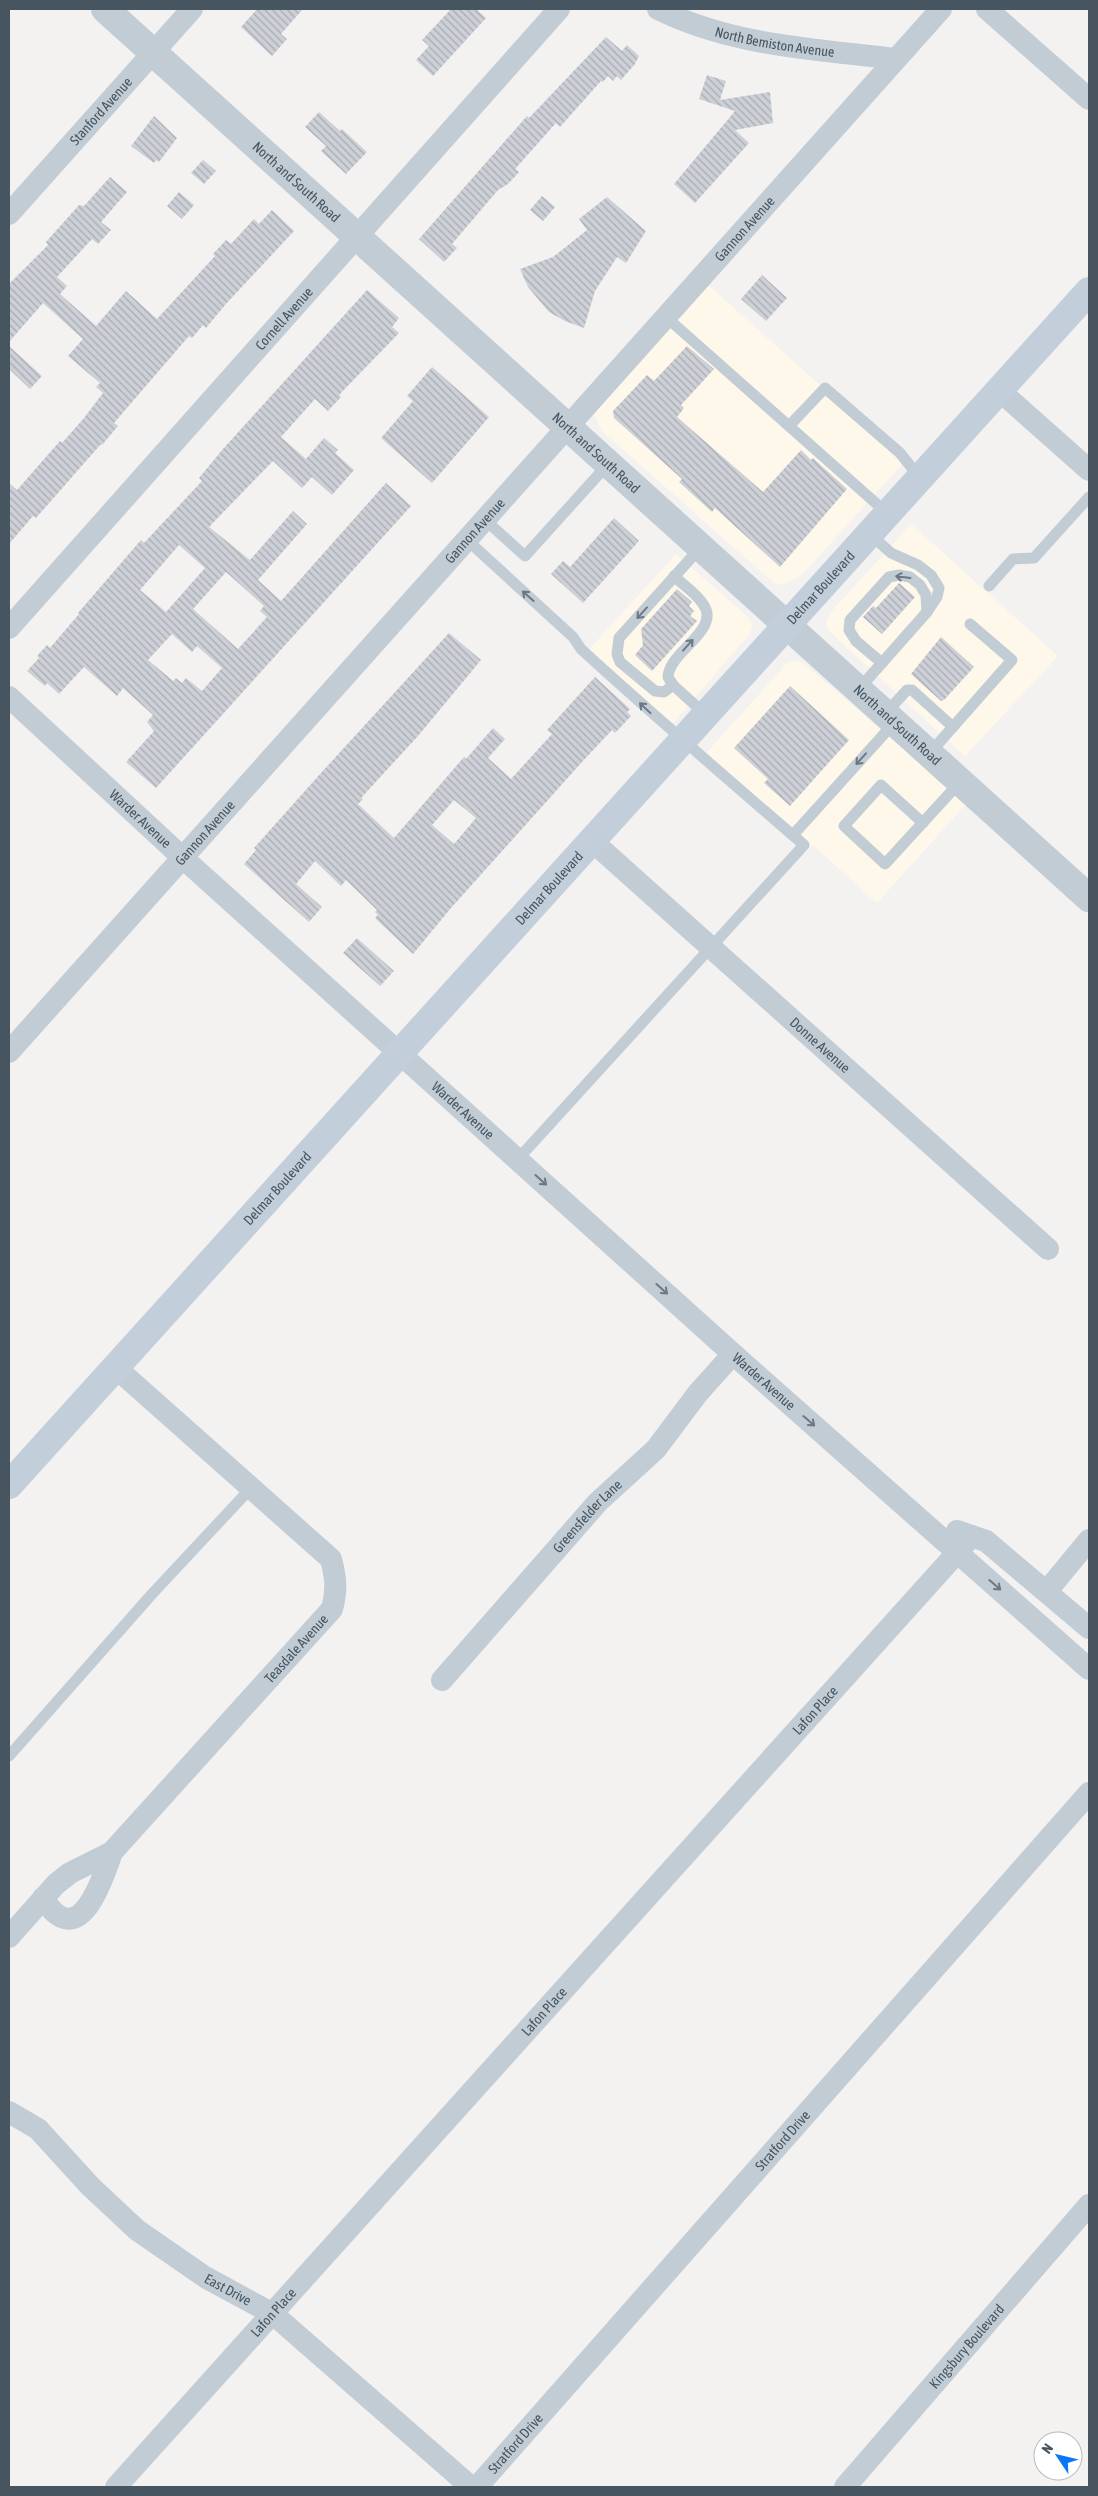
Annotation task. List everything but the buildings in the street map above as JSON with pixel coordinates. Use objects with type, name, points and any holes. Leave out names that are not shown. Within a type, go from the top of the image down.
[{"type":"main road","name":"Delmar Boulevard","points":[[9,1485],[401,1054],[785,624],[1000,391],[1089,291]]},
{"type":"street","name":"North and South Road","points":[[105,9],[1089,898]]},
{"type":"street","name":"Stanford Avenue","points":[[9,214],[192,9]]},
{"type":"street","name":"Cornell Avenue","points":[[9,628],[559,9]]},
{"type":"street","name":"North Bemiston Avenue","points":[[658,9],[710,30],[740,38],[896,59]]},
{"type":"street","name":"Gannon Avenue","points":[[9,1052],[941,9]]},
{"type":"street","points":[[987,9],[1089,99]]},
{"type":"street","points":[[1000,391],[1089,470]]},
{"type":"street","name":"Warder Avenue","points":[[9,696],[183,858],[733,1354],[920,1519],[965,1544]]},
{"type":"street","name":"Donne Avenue","points":[[592,841],[1048,1249]]},
{"type":"street","name":"Greensfelder Lane","points":[[442,1680],[598,1502],[656,1449],[702,1388],[733,1354]]},
{"type":"street","name":"Teasdale Avenue","points":[[9,1937],[43,1898],[70,1873],[112,1852],[332,1609],[336,1582],[332,1559],[115,1367]]},
{"type":"street","points":[[965,1544],[986,1540],[1047,1590],[1089,1628]]},
{"type":"street","points":[[1047,1590],[1089,1540]]},
{"type":"street","points":[[965,1544],[1089,1669]]},
{"type":"street","name":"Lafon Place","points":[[116,2487],[965,1544]]},
{"type":"street","name":"Stratford Drive","points":[[477,2487],[1089,1793]]},
{"type":"street","name":"Teasdale Avenue","points":[[43,1898],[55,1915],[66,1919],[80,1917],[88,1908],[100,1884],[112,1852]]},
{"type":"street","name":"East Drive","points":[[9,2112],[38,2129],[90,2186],[137,2230],[205,2277],[273,2314],[471,2487]]},
{"type":"street","name":"Kingsbury Boulevard","points":[[845,2487],[1089,2205]]},
{"type":"lane","points":[[665,316],[789,426],[878,523],[891,553],[918,566],[931,575],[939,588],[937,597],[927,612],[858,690]]},
{"type":"lane","points":[[789,426],[825,388],[900,453],[920,478]]},
{"type":"lane","points":[[484,519],[525,556],[609,463]]},
{"type":"lane","points":[[989,586],[1013,559],[1034,558],[1089,497]]},
{"type":"lane","points":[[466,539],[573,637],[581,649],[653,716],[683,739],[804,845],[518,1160]]},
{"type":"lane","points":[[673,686],[664,692],[655,691],[620,662],[617,654],[619,638],[701,547]]},
{"type":"lane","points":[[882,663],[856,641],[849,630],[850,620],[889,577],[899,575],[910,577],[920,585],[926,595],[927,612]]},
{"type":"lane","points":[[674,576],[703,604],[707,620],[702,630],[668,671],[668,676],[673,686],[705,714]]},
{"type":"lane","points":[[929,754],[1012,660],[970,624]]},
{"type":"lane","points":[[793,836],[889,719],[907,690],[912,690],[953,727]]},
{"type":"lane","points":[[923,823],[881,785],[844,826],[885,864],[923,823],[960,782]]},
{"type":"lane","points":[[9,1756],[152,1594],[251,1488]]},
{"type":"shaded area","points":[[707,284],[905,461],[802,575],[783,585],[774,583],[601,430],[594,414]]},
{"type":"shaded area","points":[[911,524],[1058,656],[965,756],[828,630],[826,623],[831,612]]},
{"type":"shaded area","points":[[676,554],[748,617],[752,626],[749,635],[666,731],[583,656]]},
{"type":"shaded area","points":[[795,660],[803,663],[967,803],[877,903],[813,845],[805,854],[700,760],[787,663]]}]
